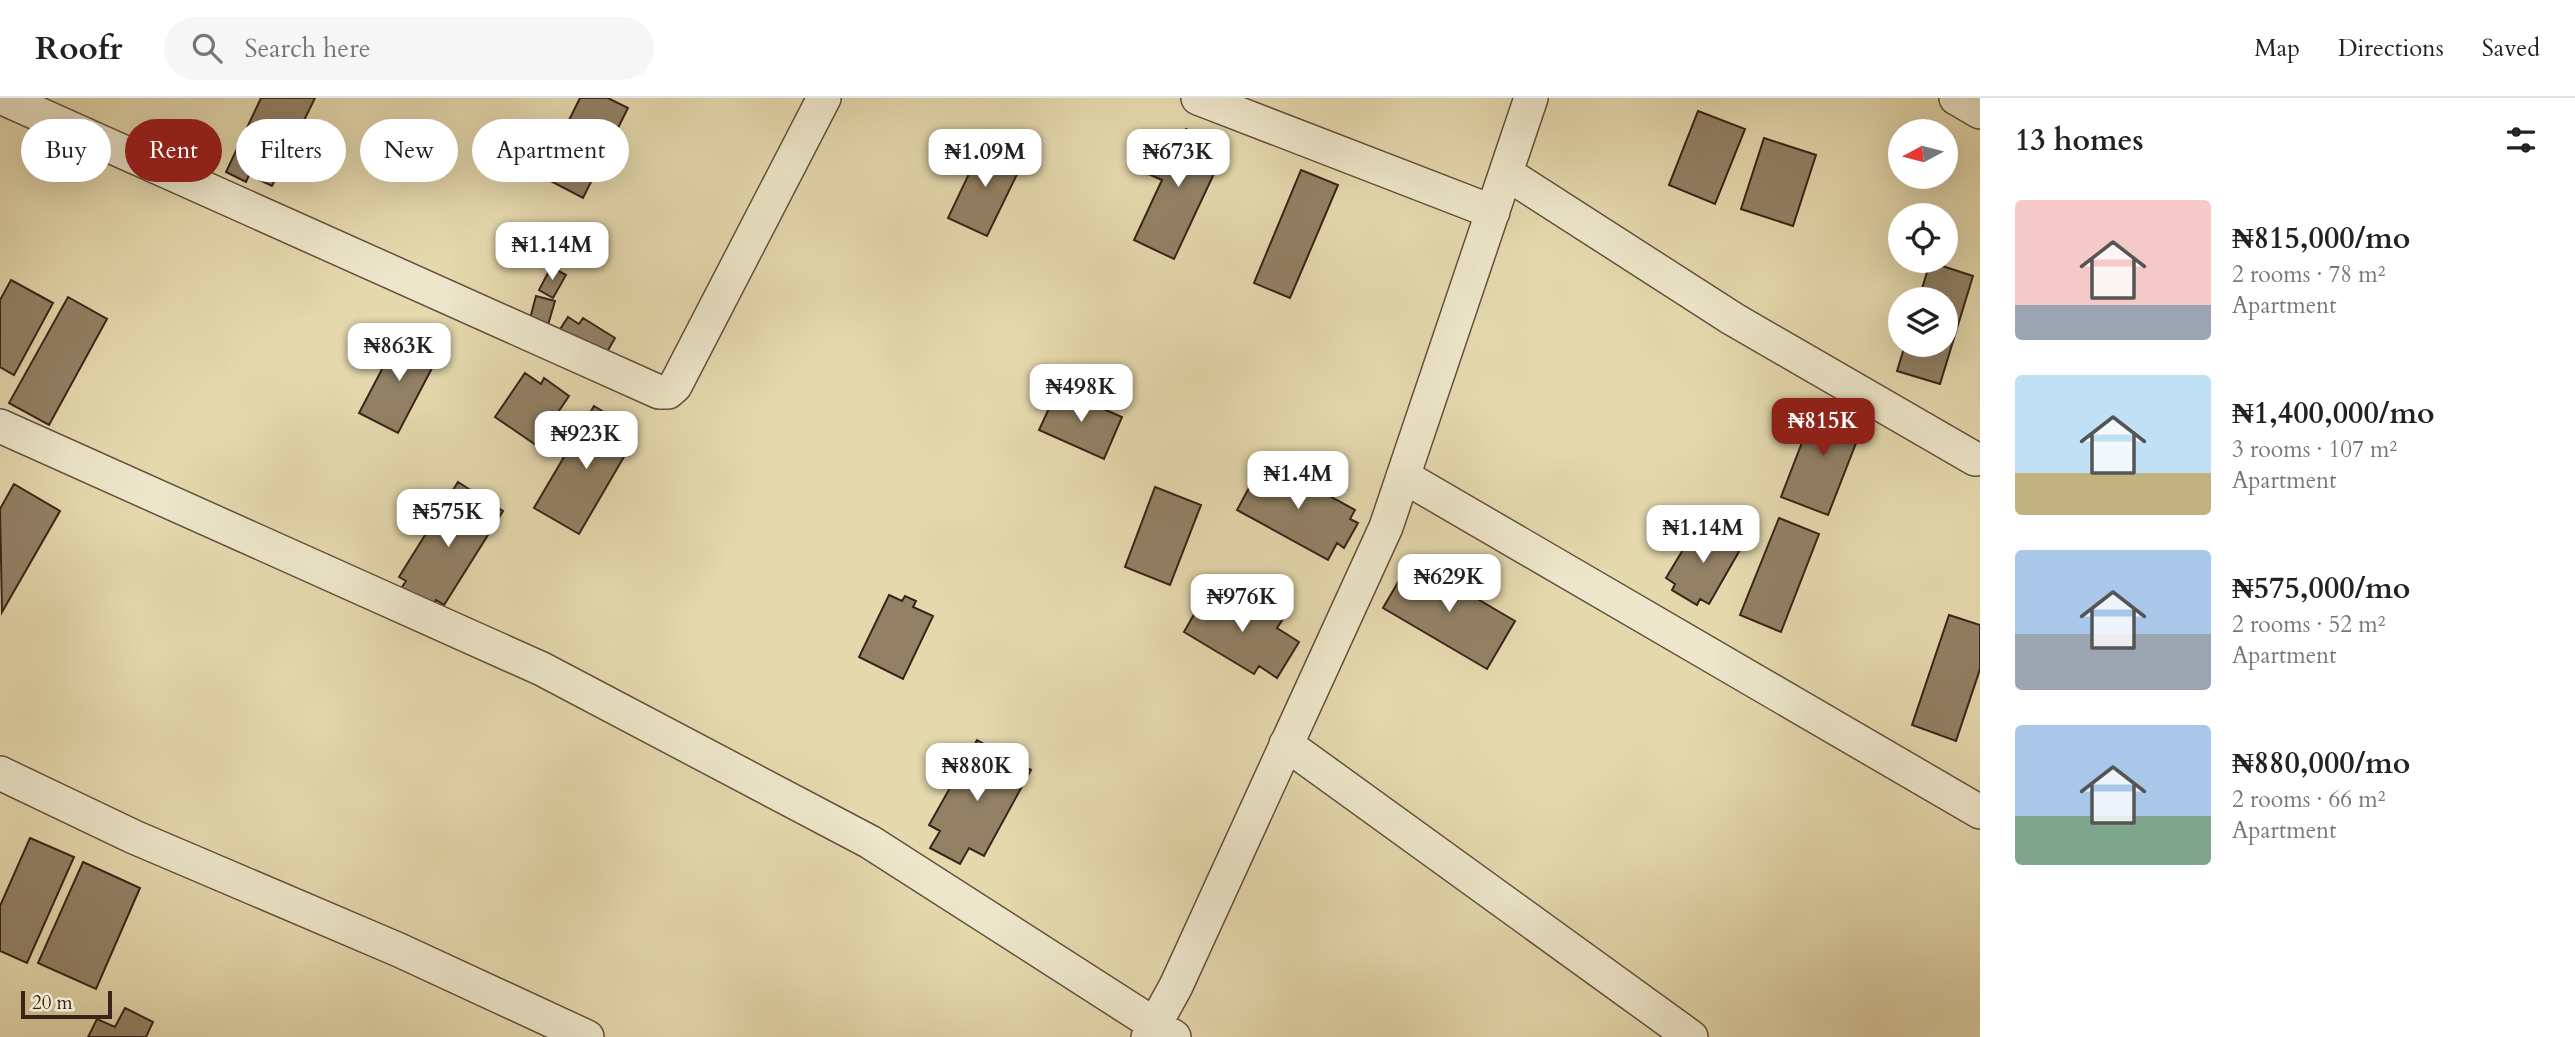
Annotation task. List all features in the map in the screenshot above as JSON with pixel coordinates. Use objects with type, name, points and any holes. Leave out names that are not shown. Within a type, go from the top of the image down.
[{"type":"street","points":[[3,98],[659,392],[668,392],[675,386],[824,98]]},
{"type":"street","points":[[1198,98],[1493,212]]},
{"type":"street","points":[[0,426],[542,669],[870,842],[1159,1033],[1175,986],[1386,527],[1531,98]]},
{"type":"street","points":[[1956,98],[1980,112]]},
{"type":"street","points":[[1506,173],[1733,319],[1975,459]]},
{"type":"street","points":[[1403,476],[1980,811]]},
{"type":"street","points":[[1286,744],[1691,1037]]},
{"type":"street","points":[[0,772],[134,838],[399,950],[587,1037]]},
{"type":"building","points":[[261,98],[315,98],[305,119],[251,119]]},
{"type":"building","points":[[580,98],[608,98],[628,108],[622,119],[570,119]]},
{"type":"building","points":[[1698,111],[1745,129],[1715,204],[1669,185]]},
{"type":"building","points":[[1186,129],[1226,148],[1174,259],[1134,240],[1162,180],[1146,173],[1166,130],[1182,138]]},
{"type":"building","points":[[1764,138],[1816,155],[1793,226],[1741,209]]},
{"type":"building","points":[[984,142],[1023,162],[987,236],[948,218]]},
{"type":"building","points":[[236,151],[236,177],[226,172]]},
{"type":"building","points":[[1301,170],[1338,185],[1290,298],[1254,283]]},
{"type":"building","points":[[552,182],[591,182],[583,198]]},
{"type":"building","points":[[551,267],[566,275],[553,298],[539,290]]},
{"type":"building","points":[[1958,271],[1973,276],[1958,325],[1958,287],[1923,287],[1927,273]]},
{"type":"building","points":[[11,280],[53,303],[14,375],[0,367],[0,300]]},
{"type":"building","points":[[536,296],[555,301],[545,335],[527,330]]},
{"type":"building","points":[[68,297],[107,319],[49,425],[9,403]]},
{"type":"building","points":[[568,317],[579,324],[583,318],[615,338],[603,359],[559,331]]},
{"type":"building","points":[[401,333],[440,353],[398,433],[359,413]]},
{"type":"building","points":[[1901,357],[1948,357],[1940,384],[1897,371]]},
{"type":"building","points":[[525,373],[541,384],[544,378],[569,396],[536,445],[495,417]]},
{"type":"building","points":[[1058,389],[1122,417],[1104,459],[1039,430]]},
{"type":"building","points":[[1818,401],[1865,420],[1828,515],[1781,497]]},
{"type":"building","points":[[594,406],[622,423],[620,426],[636,436],[579,534],[534,508]]},
{"type":"building","points":[[1264,460],[1355,510],[1350,519],[1358,523],[1344,548],[1337,543],[1328,560],[1237,510]]},
{"type":"building","points":[[458,482],[503,511],[444,605],[436,600],[427,615],[396,596],[406,581],[399,577]]},
{"type":"building","points":[[14,484],[60,511],[2,612],[0,509]]},
{"type":"building","points":[[1155,487],[1201,505],[1170,585],[1125,567]]},
{"type":"building","points":[[1779,518],[1819,534],[1781,632],[1740,615]]},
{"type":"building","points":[[1699,523],[1741,548],[1709,604],[1700,599],[1697,605],[1672,590],[1675,584],[1666,578]]},
{"type":"building","points":[[1411,560],[1515,621],[1487,669],[1383,608]]},
{"type":"building","points":[[1209,588],[1250,613],[1256,603],[1283,619],[1277,628],[1299,642],[1277,678],[1259,666],[1254,674],[1184,632]]},
{"type":"building","points":[[889,595],[902,601],[905,596],[916,601],[913,607],[933,616],[903,679],[859,657]]},
{"type":"building","points":[[1949,615],[1980,625],[1980,669],[1956,741],[1912,725]]},
{"type":"building","points":[[977,740],[1031,770],[984,856],[969,848],[960,864],[930,848],[940,831],[929,825]]},
{"type":"building","points":[[30,838],[74,857],[27,963],[0,951],[0,906]]},
{"type":"building","points":[[83,862],[140,888],[96,989],[38,963]]},
{"type":"building","points":[[125,1008],[153,1022],[146,1037],[88,1037],[97,1019],[115,1027]]}]
